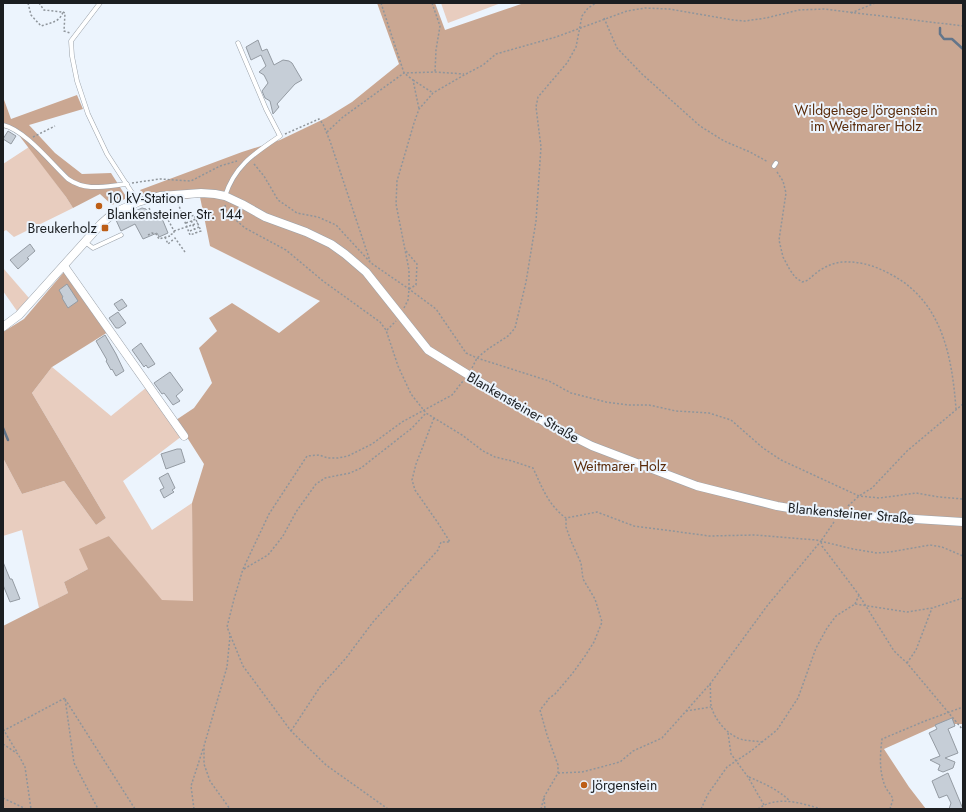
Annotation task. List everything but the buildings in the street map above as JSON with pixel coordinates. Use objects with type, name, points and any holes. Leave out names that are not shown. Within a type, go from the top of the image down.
[{"type":"street","name":"Blankensteiner Straße","points":[[3,327],[19,315],[109,217],[129,205],[160,196],[189,193],[225,196],[265,217],[322,239],[345,254],[366,272],[428,350],[548,424],[592,446],[697,486],[799,510],[963,522]]},
{"type":"street","points":[[64,266],[184,436]]},
{"type":"lane","points":[[100,3],[71,41],[76,81],[88,114],[107,154],[138,202]]},
{"type":"lane","points":[[225,196],[233,177],[250,156],[280,136],[263,104],[238,43]]},
{"type":"lane","points":[[3,125],[12,127],[28,139],[58,170],[75,184],[94,187],[127,184]]},
{"type":"lane","points":[[85,242],[93,248],[121,235]]},
{"type":"path","points":[[28,3],[31,15],[41,26],[57,21],[62,17],[63,12]]},
{"type":"path","points":[[39,3],[44,10],[63,12]]},
{"type":"path","points":[[381,3],[404,73],[433,93]]},
{"type":"path","points":[[432,3],[440,26],[436,50],[435,72]]},
{"type":"path","points":[[388,809],[326,765],[291,731],[243,666],[227,627],[234,599],[243,569],[269,514],[307,456],[319,455],[328,458],[338,458],[348,456],[372,444],[402,422],[452,395],[467,375],[476,358],[508,336],[515,328],[526,282],[536,221],[541,147],[536,108],[538,97],[557,76],[570,57],[576,47],[582,16],[588,8],[596,3]]},
{"type":"path","points":[[850,13],[876,3]]},
{"type":"path","points":[[386,330],[400,316],[408,300],[409,270],[396,204],[397,181],[419,109],[433,93],[483,65],[496,54],[556,37],[604,18],[627,11],[651,8],[669,9],[745,21],[766,18],[799,10],[824,9],[963,26]]},
{"type":"path","points":[[63,12],[65,13],[64,31],[70,33]]},
{"type":"path","points":[[604,18],[617,48],[642,74],[700,126],[724,140],[775,164],[783,181],[786,193],[779,240],[783,257],[795,277],[802,282],[807,282],[823,268],[832,264],[842,262],[861,263],[878,267],[900,279],[916,292],[928,306],[939,325],[947,349],[954,382],[956,409]]},
{"type":"path","points":[[327,132],[332,125],[404,73],[435,72],[466,74]]},
{"type":"path","points":[[413,80],[419,109]]},
{"type":"path","points":[[280,136],[319,119],[327,132],[371,264]]},
{"type":"path","points":[[28,139],[55,126]]},
{"type":"path","points":[[127,184],[160,178],[191,181],[220,166],[250,156],[253,164],[264,176],[278,200],[297,213],[318,217],[336,225],[371,264],[436,309],[466,353],[476,358],[549,381],[571,393],[606,402],[629,405],[649,405],[676,411],[709,413],[731,420],[762,448],[781,460],[858,496],[880,498],[916,493],[963,499]]},
{"type":"path","points":[[177,201],[190,235],[201,231],[194,215],[184,219]]},
{"type":"path","points":[[150,217],[164,212],[174,231]]},
{"type":"path","points":[[190,217],[196,233]]},
{"type":"path","points":[[186,223],[196,219]]},
{"type":"path","points":[[150,230],[159,238],[170,236],[174,231],[198,223]]},
{"type":"path","points":[[189,231],[199,228]]},
{"type":"path","points":[[148,235],[152,233]]},
{"type":"path","points":[[165,237],[168,244],[175,238],[184,252]]},
{"type":"path","points":[[405,249],[417,264],[416,285],[409,289]]},
{"type":"path","points":[[366,272],[371,264]]},
{"type":"path","points":[[558,773],[582,772],[620,762],[633,751],[662,738],[710,684],[767,606],[821,541],[840,514],[858,496],[872,488],[907,451],[963,404]]},
{"type":"path","points":[[243,569],[268,555],[283,536],[296,512],[316,484],[325,478],[361,468],[412,428],[426,413]]},
{"type":"path","points":[[291,731],[320,687],[346,658],[373,622],[438,550],[441,542],[450,542],[415,490],[412,480],[416,464],[434,418]]},
{"type":"path","points":[[541,809],[544,796],[558,773],[558,765],[540,710],[548,699],[555,694],[572,674],[585,656],[594,642],[602,622],[595,599],[584,579],[581,563],[566,528],[566,518]]},
{"type":"path","points":[[821,541],[824,550],[859,595],[894,651],[949,712],[963,730]]},
{"type":"path","points":[[701,809],[708,794],[727,767],[763,742],[777,730],[798,698],[816,648],[827,628],[836,616],[854,604],[859,595]]},
{"type":"path","points":[[854,604],[907,612],[932,608],[963,598]]},
{"type":"path","points":[[907,664],[916,650],[932,608]]},
{"type":"path","points":[[194,809],[191,786],[227,667],[230,636]]},
{"type":"path","points":[[710,684],[712,707],[717,719],[728,732],[736,738],[763,742]]},
{"type":"path","points":[[31,809],[25,767],[3,730],[65,698]]},
{"type":"path","points":[[65,698],[74,763],[98,809]]},
{"type":"path","points":[[65,698],[135,809]]},
{"type":"path","points":[[686,711],[712,707]]},
{"type":"path","points":[[890,809],[893,799],[886,787],[881,768],[880,756],[882,739],[963,707]]},
{"type":"path","points":[[728,732],[731,754],[748,777],[764,805]]},
{"type":"path","points":[[3,744],[18,754]]},
{"type":"path","points":[[204,746],[204,764],[210,781],[230,809]]},
{"type":"path","points":[[748,777],[770,786],[790,801]]},
{"type":"path","points":[[544,796],[545,809]]},
{"type":"path","points":[[3,798],[26,809]]},
{"type":"path","points":[[758,809],[764,805],[782,801],[790,801],[821,809]]},
{"type":"shaded area","points":[[441,3],[501,3],[448,23]]},
{"type":"shaded area","points":[[29,147],[73,208],[14,237],[6,230],[3,232],[3,164]]},
{"type":"shaded area","points":[[3,268],[29,298],[17,311],[3,291]]},
{"type":"shaded area","points":[[52,367],[111,416],[147,387],[182,436],[123,481],[152,530],[192,503],[194,601],[162,601],[109,536],[88,569],[64,582],[68,593],[39,608],[22,530],[3,536],[3,458],[22,494],[64,481],[96,525],[106,518],[32,393]]},
{"type":"green space","name":"Weitmarer Holz","points":[[377,3],[435,3],[445,30],[524,3],[963,3],[963,724],[953,724],[951,719],[884,749],[909,787],[926,809],[3,809],[3,626],[68,593],[64,582],[88,569],[79,549],[109,536],[162,600],[193,601],[192,503],[204,464],[176,420],[194,408],[212,383],[199,348],[217,331],[209,318],[232,303],[279,333],[320,301],[210,246],[200,197],[152,204],[140,190],[242,152],[280,140],[326,118],[352,102],[399,64]]},
{"type":"green space","points":[[77,95],[83,109],[29,125],[55,153],[82,174],[111,173],[127,198],[112,205],[100,194],[73,208],[18,134],[11,129],[3,128],[3,97],[11,119]]},
{"type":"green space","points":[[64,272],[108,332],[52,367],[32,393],[106,518],[96,525],[64,481],[22,494],[3,458],[3,332],[24,319]]},
{"type":"waterway","points":[[940,28],[940,34],[944,39],[952,39],[963,49]]},
{"type":"waterway","points":[[3,428],[8,440]]},
{"type":"place","name":"10 kV-Station Blankensteiner Str. 144","points":[[99,206]]},
{"type":"place","name":"Breukerholz","points":[[105,228]]},
{"type":"place","name":"Jörgenstein","points":[[584,785]]},
{"type":"park label","name":"Wildgehege Jörgenstein im Weitmarer Holz","points":[[866,118]]}]
